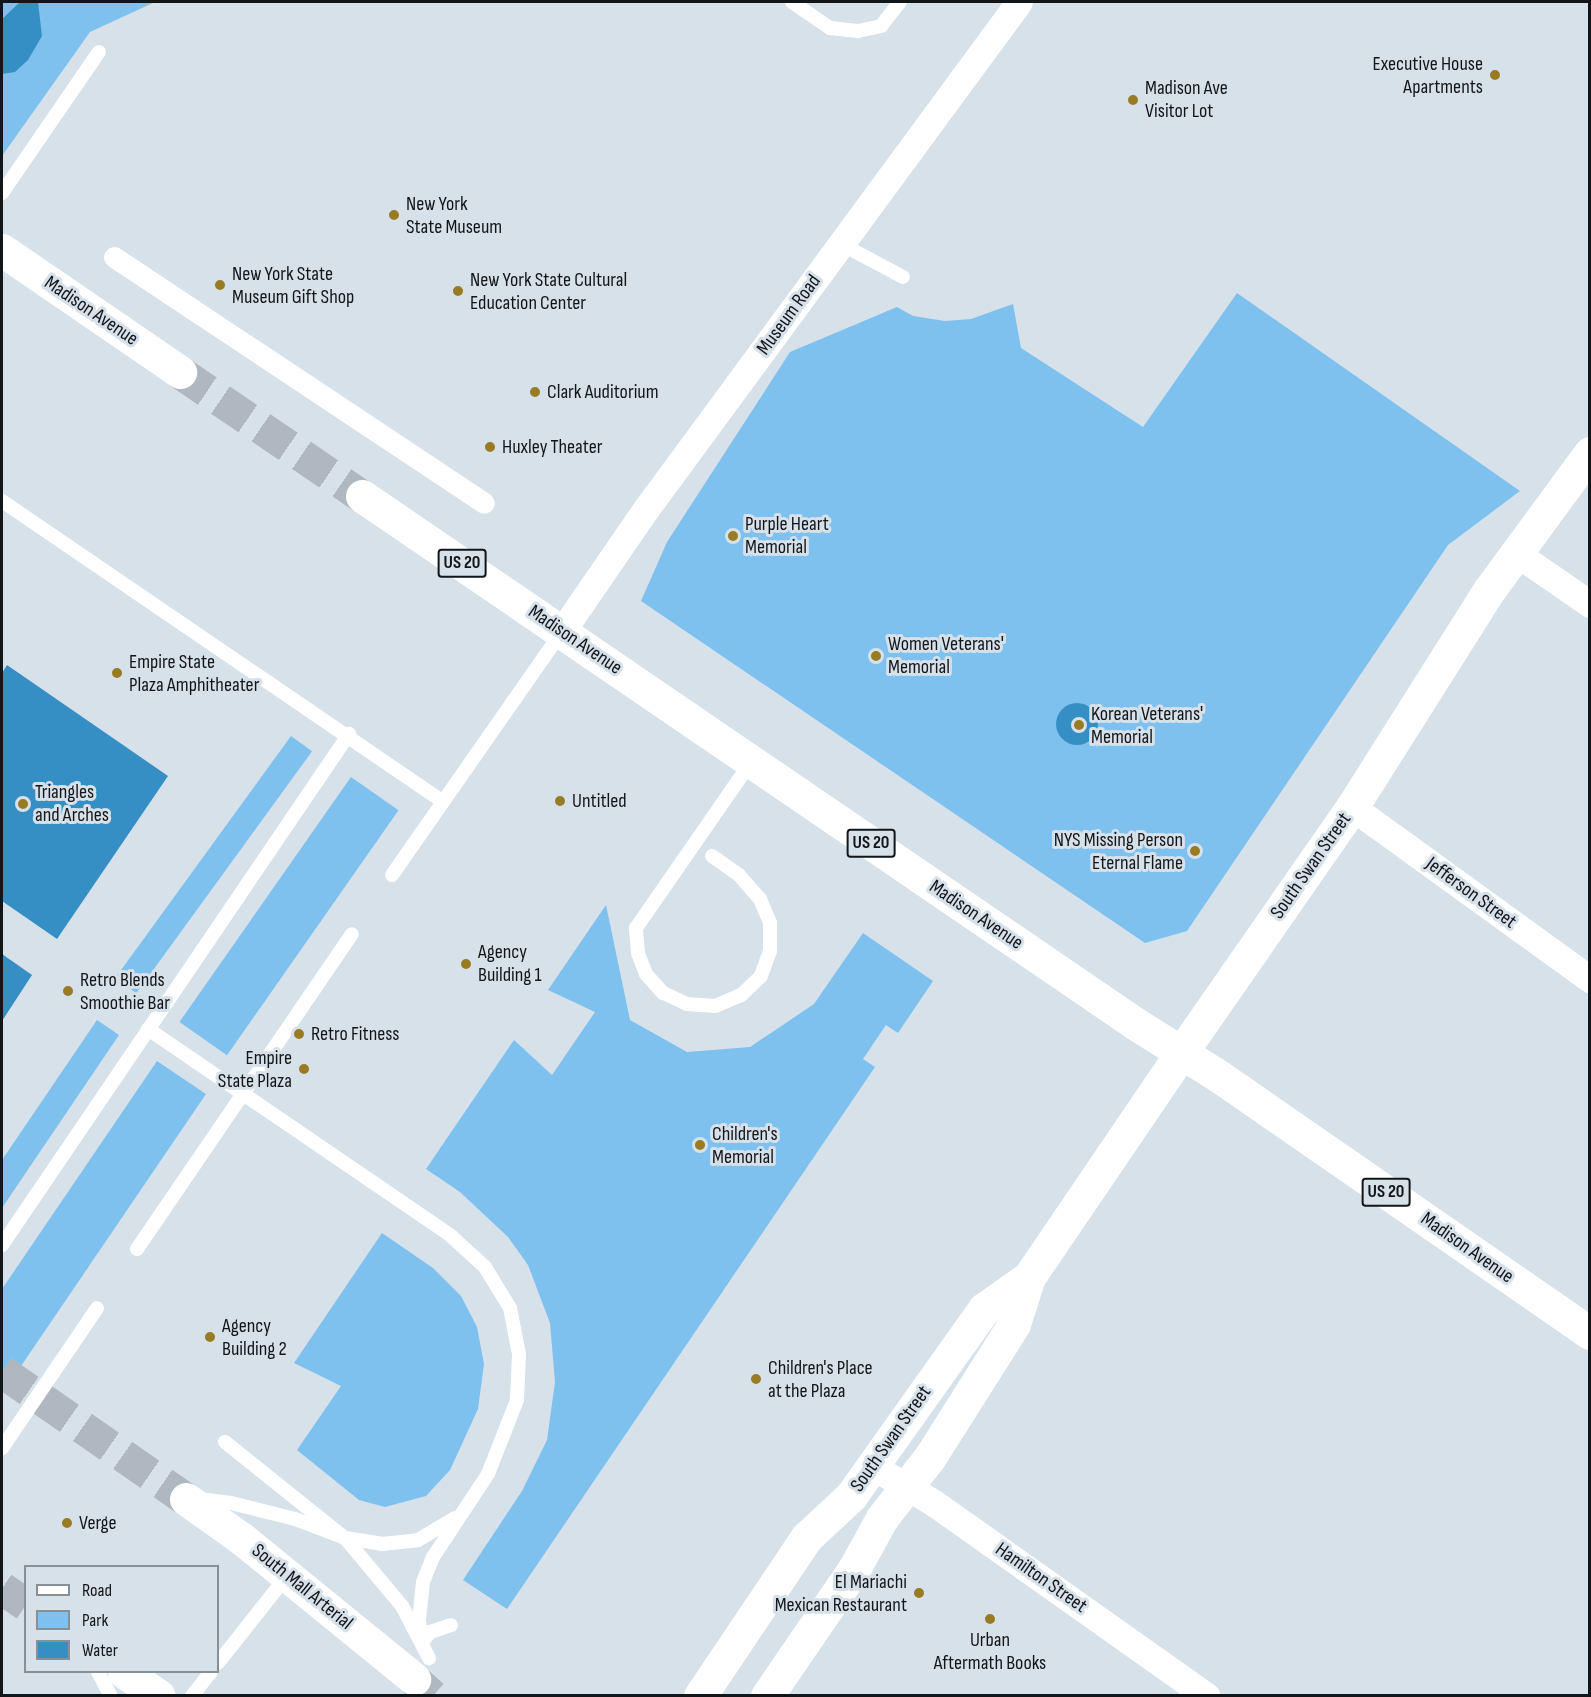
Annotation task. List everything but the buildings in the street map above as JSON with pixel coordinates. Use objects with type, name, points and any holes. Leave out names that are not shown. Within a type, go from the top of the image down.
[{"type":"main road","name":"Madison Avenue","points":[[2,250],[180,372]]},
{"type":"main road","name":"South Swan Street","points":[[767,1695],[854,1569],[882,1518],[907,1487],[1014,1324],[1029,1277],[1352,807],[1516,553],[1590,453]]},
{"type":"main road","name":"Madison Avenue","points":[[362,496],[1590,1334]]},
{"type":"main road","name":"South Swan Street","points":[[700,1695],[806,1538],[851,1496],[984,1309],[1029,1277]]},
{"type":"main road","name":"South Mall Arterial","points":[[186,1499],[287,1575],[421,1669]]},
{"type":"main road","points":[[127,1673],[159,1695]]},
{"type":"street","name":"Museum Road","points":[[562,631],[646,509],[1019,2]]},
{"type":"street","points":[[114,257],[484,503]]},
{"type":"street","points":[[1516,553],[1590,604]]},
{"type":"street","name":"Jefferson Street","points":[[1352,807],[1590,979]]},
{"type":"street","name":"Hamilton Street","points":[[872,1466],[907,1487],[1207,1695]]},
{"type":"lane","points":[[792,2],[830,28],[858,31],[880,26],[900,2]]},
{"type":"lane","points":[[2,193],[99,52]]},
{"type":"lane","points":[[841,244],[903,277]]},
{"type":"lane","points":[[2,501],[349,734],[442,801]]},
{"type":"lane","points":[[392,875],[562,631]]},
{"type":"lane","points":[[2,1245],[349,734]]},
{"type":"lane","points":[[712,856],[739,875],[760,899],[770,923],[770,951],[761,976],[741,995],[714,1006],[687,1004],[663,993],[646,974],[638,953],[636,928],[752,762]]},
{"type":"lane","points":[[137,1249],[352,933]]},
{"type":"lane","points":[[148,1029],[451,1236],[485,1267],[499,1288],[516,1332],[519,1376],[510,1423],[488,1474],[433,1557],[427,1573],[420,1602],[421,1669]]},
{"type":"lane","points":[[2,1448],[97,1308]]},
{"type":"lane","points":[[225,1442],[345,1538],[396,1598],[422,1642]]},
{"type":"lane","points":[[186,1499],[231,1503],[295,1519],[345,1538],[400,1544],[439,1531],[455,1518],[488,1474]]},
{"type":"lane","points":[[219,1663],[287,1575]]},
{"type":"lane","points":[[422,1642],[430,1632],[451,1625]]},
{"type":"lane","points":[[99,1673],[111,1695]]},
{"type":"lane","points":[[192,1695],[209,1673]]},
{"type":"green space","points":[[2,2],[155,2],[90,32],[2,156]]},
{"type":"green space","points":[[1237,293],[1520,491],[1448,545],[1187,931],[1145,943],[641,601],[667,542],[790,352],[897,307],[913,316],[945,321],[971,319],[1013,304],[1021,348],[1143,427]]},
{"type":"green space","points":[[291,736],[312,751],[136,993],[115,978]]},
{"type":"green space","points":[[351,777],[399,810],[227,1055],[180,1022]]},
{"type":"green space","points":[[606,905],[630,1020],[687,1052],[750,1047],[814,1004],[863,933],[933,981],[898,1033],[886,1025],[863,1059],[875,1067],[507,1609],[463,1580],[522,1491],[547,1440],[555,1382],[550,1323],[528,1265],[508,1237],[460,1192],[426,1169],[514,1040],[552,1075],[595,1012],[548,990]]},
{"type":"green space","points":[[97,1020],[119,1035],[2,1208],[2,1160]]},
{"type":"green space","points":[[157,1061],[206,1094],[2,1394],[2,1289]]},
{"type":"green space","points":[[382,1233],[433,1268],[461,1296],[477,1327],[484,1364],[478,1409],[450,1470],[426,1496],[385,1507],[359,1500],[297,1450],[341,1386],[294,1363]]},
{"type":"water","points":[[20,2],[38,2],[42,36],[28,60],[15,72],[2,74],[2,19]]},
{"type":"water","points":[[7,665],[168,776],[57,939],[2,901],[2,673]]},
{"type":"water","points":[[1077,703],[1092,709],[1098,724],[1092,739],[1077,745],[1062,739],[1056,724],[1062,709]]},
{"type":"water","points":[[2,954],[32,975],[2,1021]]},
{"type":"tunnel","points":[[180,372],[362,496]]},
{"type":"tunnel","points":[[2,1371],[186,1499]]},
{"type":"tunnel","points":[[2,1588],[24,1603]]},
{"type":"tunnel","points":[[414,1679],[433,1696]]},
{"type":"place","name":"Executive House Apartments","points":[[1495,75]]},
{"type":"place","name":"Madison Ave Visitor Lot","points":[[1133,100]]},
{"type":"place","name":"New York State Museum","points":[[394,215]]},
{"type":"place","name":"New York State Museum Gift Shop","points":[[220,285]]},
{"type":"place","name":"New York State Cultural Education Center","points":[[458,291]]},
{"type":"place","name":"Clark Auditorium","points":[[535,392]]},
{"type":"place","name":"Huxley Theater","points":[[490,447]]},
{"type":"place","name":"Purple Heart Memorial","points":[[733,536]]},
{"type":"place","name":"Women Veterans' Memorial","points":[[876,656]]},
{"type":"place","name":"Empire State Plaza Amphitheater","points":[[117,673]]},
{"type":"place","name":"Korean Veterans' Memorial","points":[[1079,725]]},
{"type":"place","name":"Untitled","points":[[560,801]]},
{"type":"place","name":"Triangles and Arches","points":[[23,804]]},
{"type":"place","name":"NYS Missing Person Eternal Flame","points":[[1195,851]]},
{"type":"place","name":"Agency Building 1","points":[[466,964]]},
{"type":"place","name":"Retro Blends Smoothie Bar","points":[[68,991]]},
{"type":"place","name":"Retro Fitness","points":[[299,1034]]},
{"type":"place","name":"Empire State Plaza","points":[[304,1069]]},
{"type":"place","name":"Children's Memorial","points":[[700,1145]]},
{"type":"place","name":"Agency Building 2","points":[[210,1337]]},
{"type":"place","name":"Children's Place at the Plaza","points":[[756,1379]]},
{"type":"place","name":"Verge","points":[[67,1523]]},
{"type":"place","name":"El Mariachi Mexican Restaurant","points":[[919,1593]]},
{"type":"place","name":"Urban Aftermath Books","points":[[990,1619]]}]
